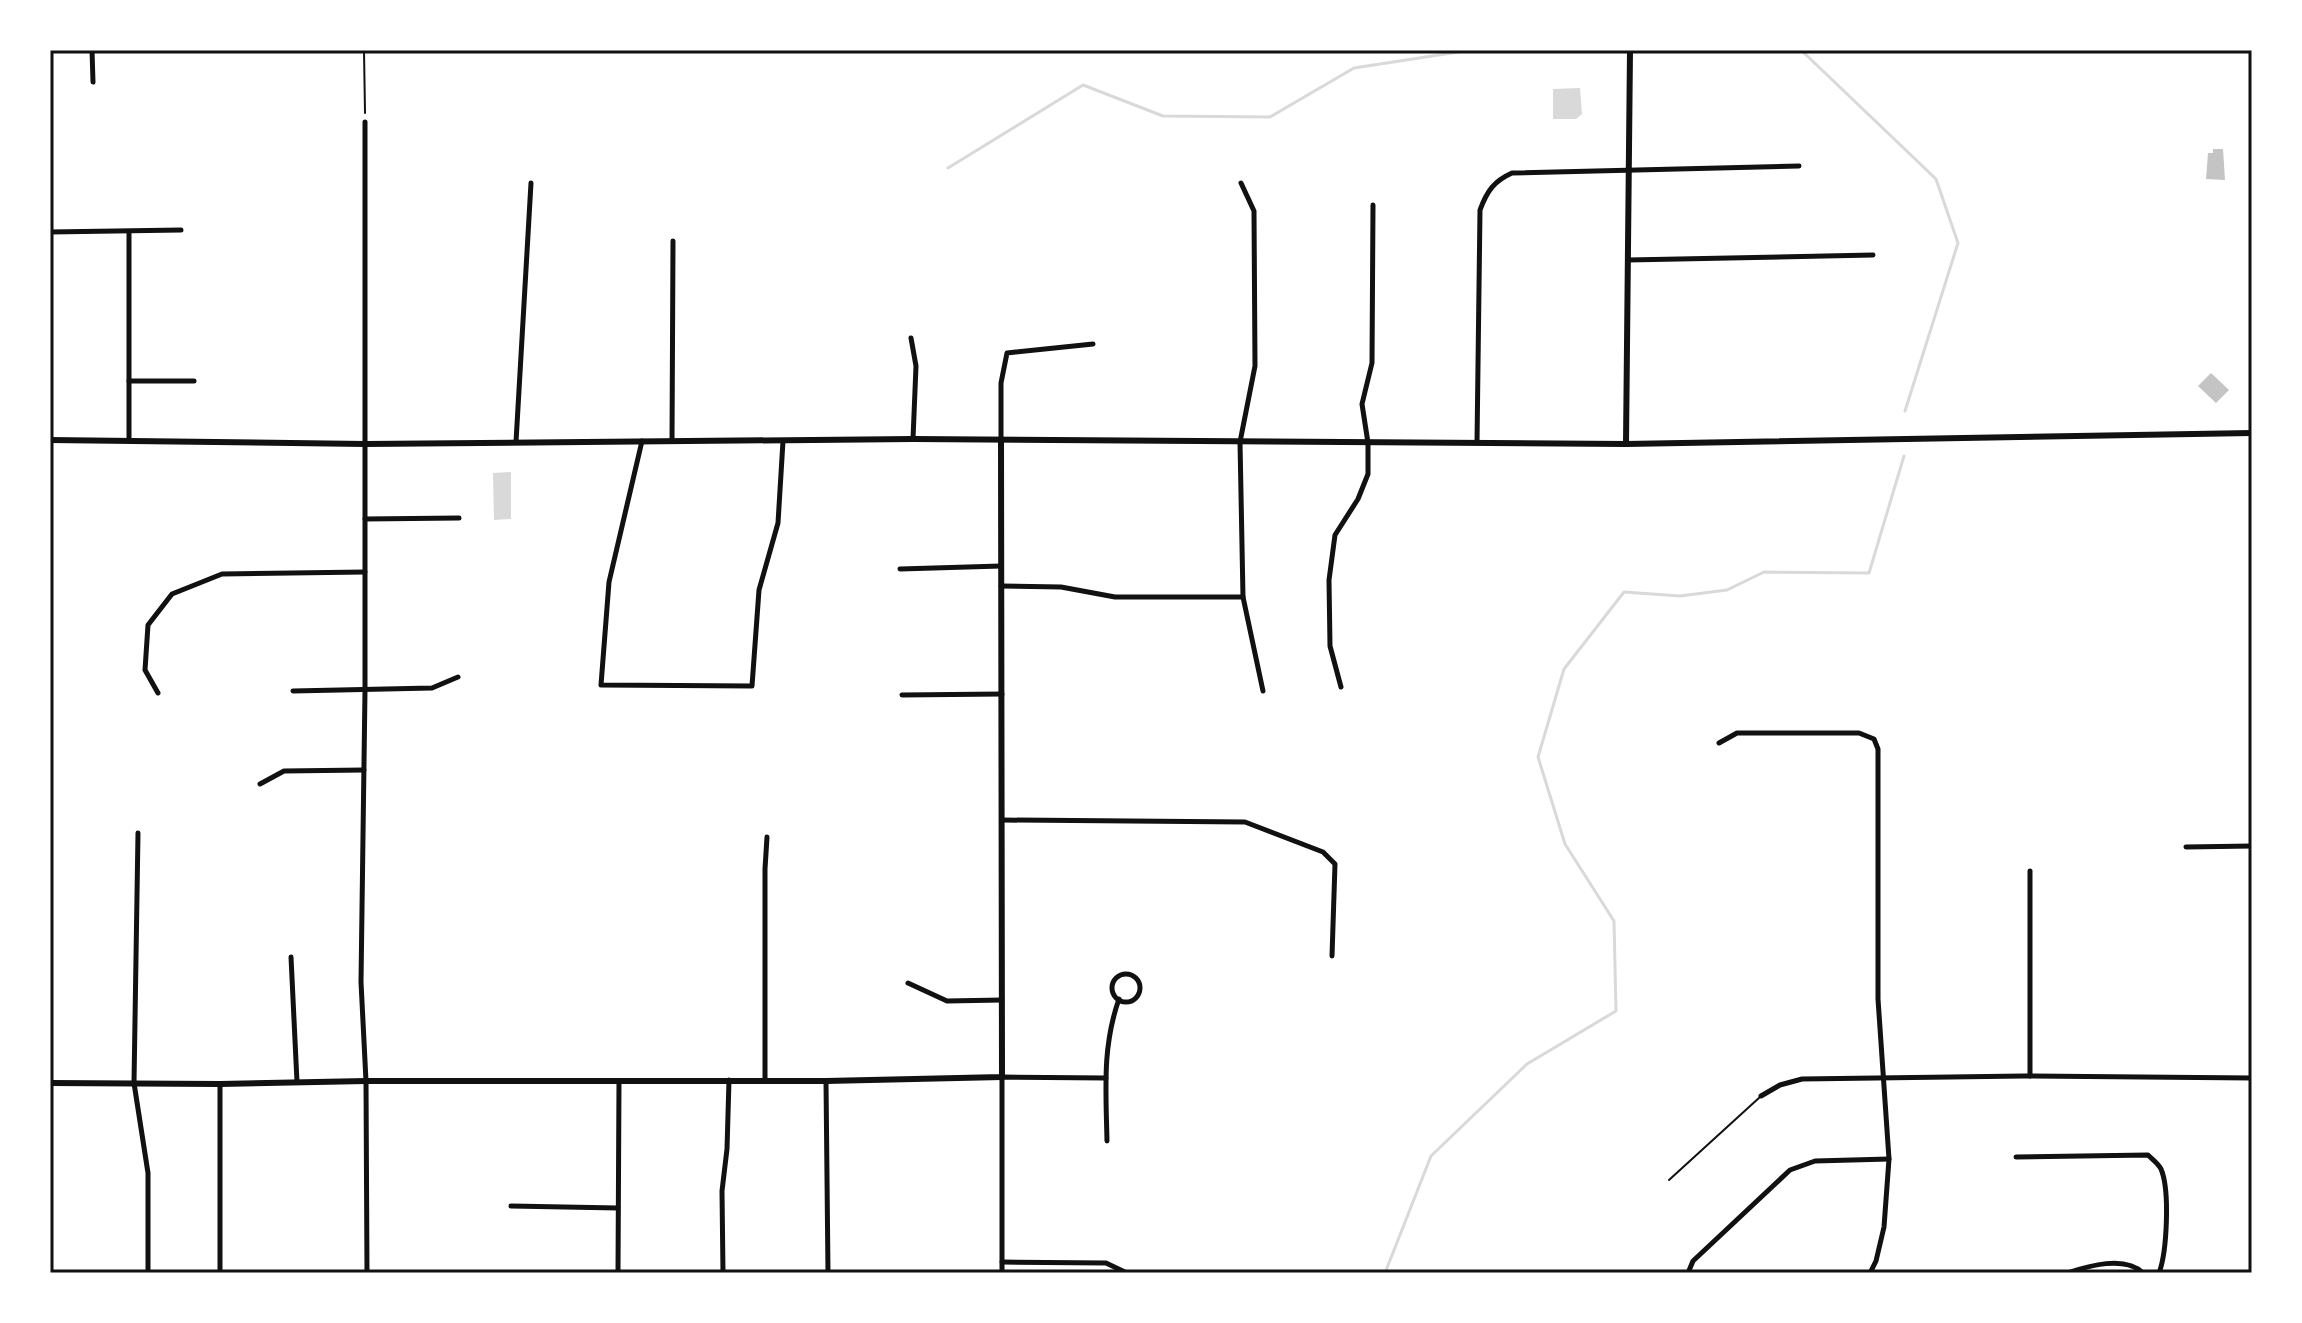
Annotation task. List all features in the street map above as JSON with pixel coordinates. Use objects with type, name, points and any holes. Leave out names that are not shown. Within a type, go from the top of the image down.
[{"type":"street","points":[[92,50],[93,82]]},
{"type":"street","points":[[1626,444],[1630,50]]},
{"type":"street","points":[[365,122],[365,690],[361,982],[366,1081],[367,1273]]},
{"type":"street","points":[[1477,443],[1480,210],[1486,193],[1497,180],[1512,173],[1799,166]]},
{"type":"street","points":[[516,442],[531,183]]},
{"type":"street","points":[[1241,183],[1254,211],[1255,366],[1240,442],[1243,597],[1263,691]]},
{"type":"street","points":[[1341,687],[1330,646],[1329,580],[1335,535],[1358,499],[1368,474],[1368,443],[1362,404],[1372,363],[1373,205]]},
{"type":"street","points":[[50,232],[181,230]]},
{"type":"street","points":[[129,232],[129,440]]},
{"type":"street","points":[[672,441],[673,241]]},
{"type":"street","points":[[1628,260],[1873,255]]},
{"type":"street","points":[[911,338],[916,366],[913,439]]},
{"type":"street","points":[[1002,1273],[1001,383],[1007,353],[1093,344]]},
{"type":"street","points":[[129,381],[194,381]]},
{"type":"street","points":[[50,440],[365,444],[1001,439],[1626,444],[2252,433]]},
{"type":"street","points":[[642,441],[609,582],[601,685],[752,686],[759,590],[778,523],[783,441]]},
{"type":"street","points":[[365,519],[459,518]]},
{"type":"street","points":[[900,569],[1001,566]]},
{"type":"street","points":[[158,693],[145,670],[148,625],[172,594],[222,574],[365,572]]},
{"type":"street","points":[[1001,586],[1061,587],[1115,597],[1243,597]]},
{"type":"street","points":[[293,691],[432,688],[458,677]]},
{"type":"street","points":[[902,695],[1002,694]]},
{"type":"street","points":[[1719,743],[1737,733],[1859,733],[1874,739],[1878,749],[1878,999],[1889,1159],[1884,1227],[1870,1273]]},
{"type":"street","points":[[260,784],[284,771],[364,770]]},
{"type":"street","points":[[1002,820],[1245,822],[1323,852],[1335,864],[1332,956]]},
{"type":"street","points":[[138,833],[134,1083],[148,1173],[148,1273]]},
{"type":"street","points":[[765,1081],[767,837]]},
{"type":"street","points":[[2186,847],[2252,846]]},
{"type":"street","points":[[2030,871],[2030,1076]]},
{"type":"street","points":[[291,957],[297,1082]]},
{"type":"street","points":[[1122,974],[1133,976],[1139,984],[1137,995],[1129,1001],[1119,999],[1112,991],[1114,980],[1122,974]]},
{"type":"street","points":[[908,983],[947,1001],[1002,1000]]},
{"type":"street","points":[[1107,1141],[1106,1078],[1110,1026],[1119,999]]},
{"type":"street","points":[[1761,1096],[1780,1085],[1802,1079],[2030,1076],[2252,1078]]},
{"type":"street","points":[[50,1083],[1106,1078]]},
{"type":"street","points":[[618,1273],[619,1080]]},
{"type":"street","points":[[723,1273],[722,1191],[729,1080]]},
{"type":"street","points":[[826,1081],[828,1273]]},
{"type":"street","points":[[220,1084],[220,1273]]},
{"type":"street","points":[[2016,1157],[2148,1155],[2160,1166],[2166,1186],[2165,1254],[2159,1273]]},
{"type":"street","points":[[1688,1273],[1693,1261],[1790,1170],[1815,1161],[1889,1159]]},
{"type":"street","points":[[511,1206],[618,1208]]},
{"type":"street","points":[[1002,1262],[1106,1263],[1127,1273]]},
{"type":"street","points":[[2067,1273],[2094,1264],[2111,1263],[2138,1268],[2143,1273]]},
{"type":"lane","points":[[1669,1180],[1761,1096]]},
{"type":"path","points":[[364,50],[365,122]]},
{"type":"shaded area","points":[[1580,88],[1582,114],[1576,119],[1553,119],[1553,89]]},
{"type":"shaded area","points":[[511,472],[511,519],[494,520],[493,473]]},
{"type":"building","points":[[2213,149],[2223,149],[2225,180],[2206,179],[2208,153],[2213,153]]},
{"type":"building","points":[[2211,373],[2229,390],[2216,403],[2198,386]]},
{"type":"waterway","points":[[948,168],[1083,85],[1163,116],[1270,117],[1354,68],[1465,51],[1507,50]]},
{"type":"waterway","points":[[1801,50],[1936,179],[1958,243],[1905,411]]},
{"type":"waterway","points":[[1385,1273],[1431,1156],[1527,1064],[1616,1011],[1614,921],[1565,844],[1538,757],[1564,669],[1624,592],[1680,596],[1727,590],[1764,572],[1869,573],[1904,456]]}]
